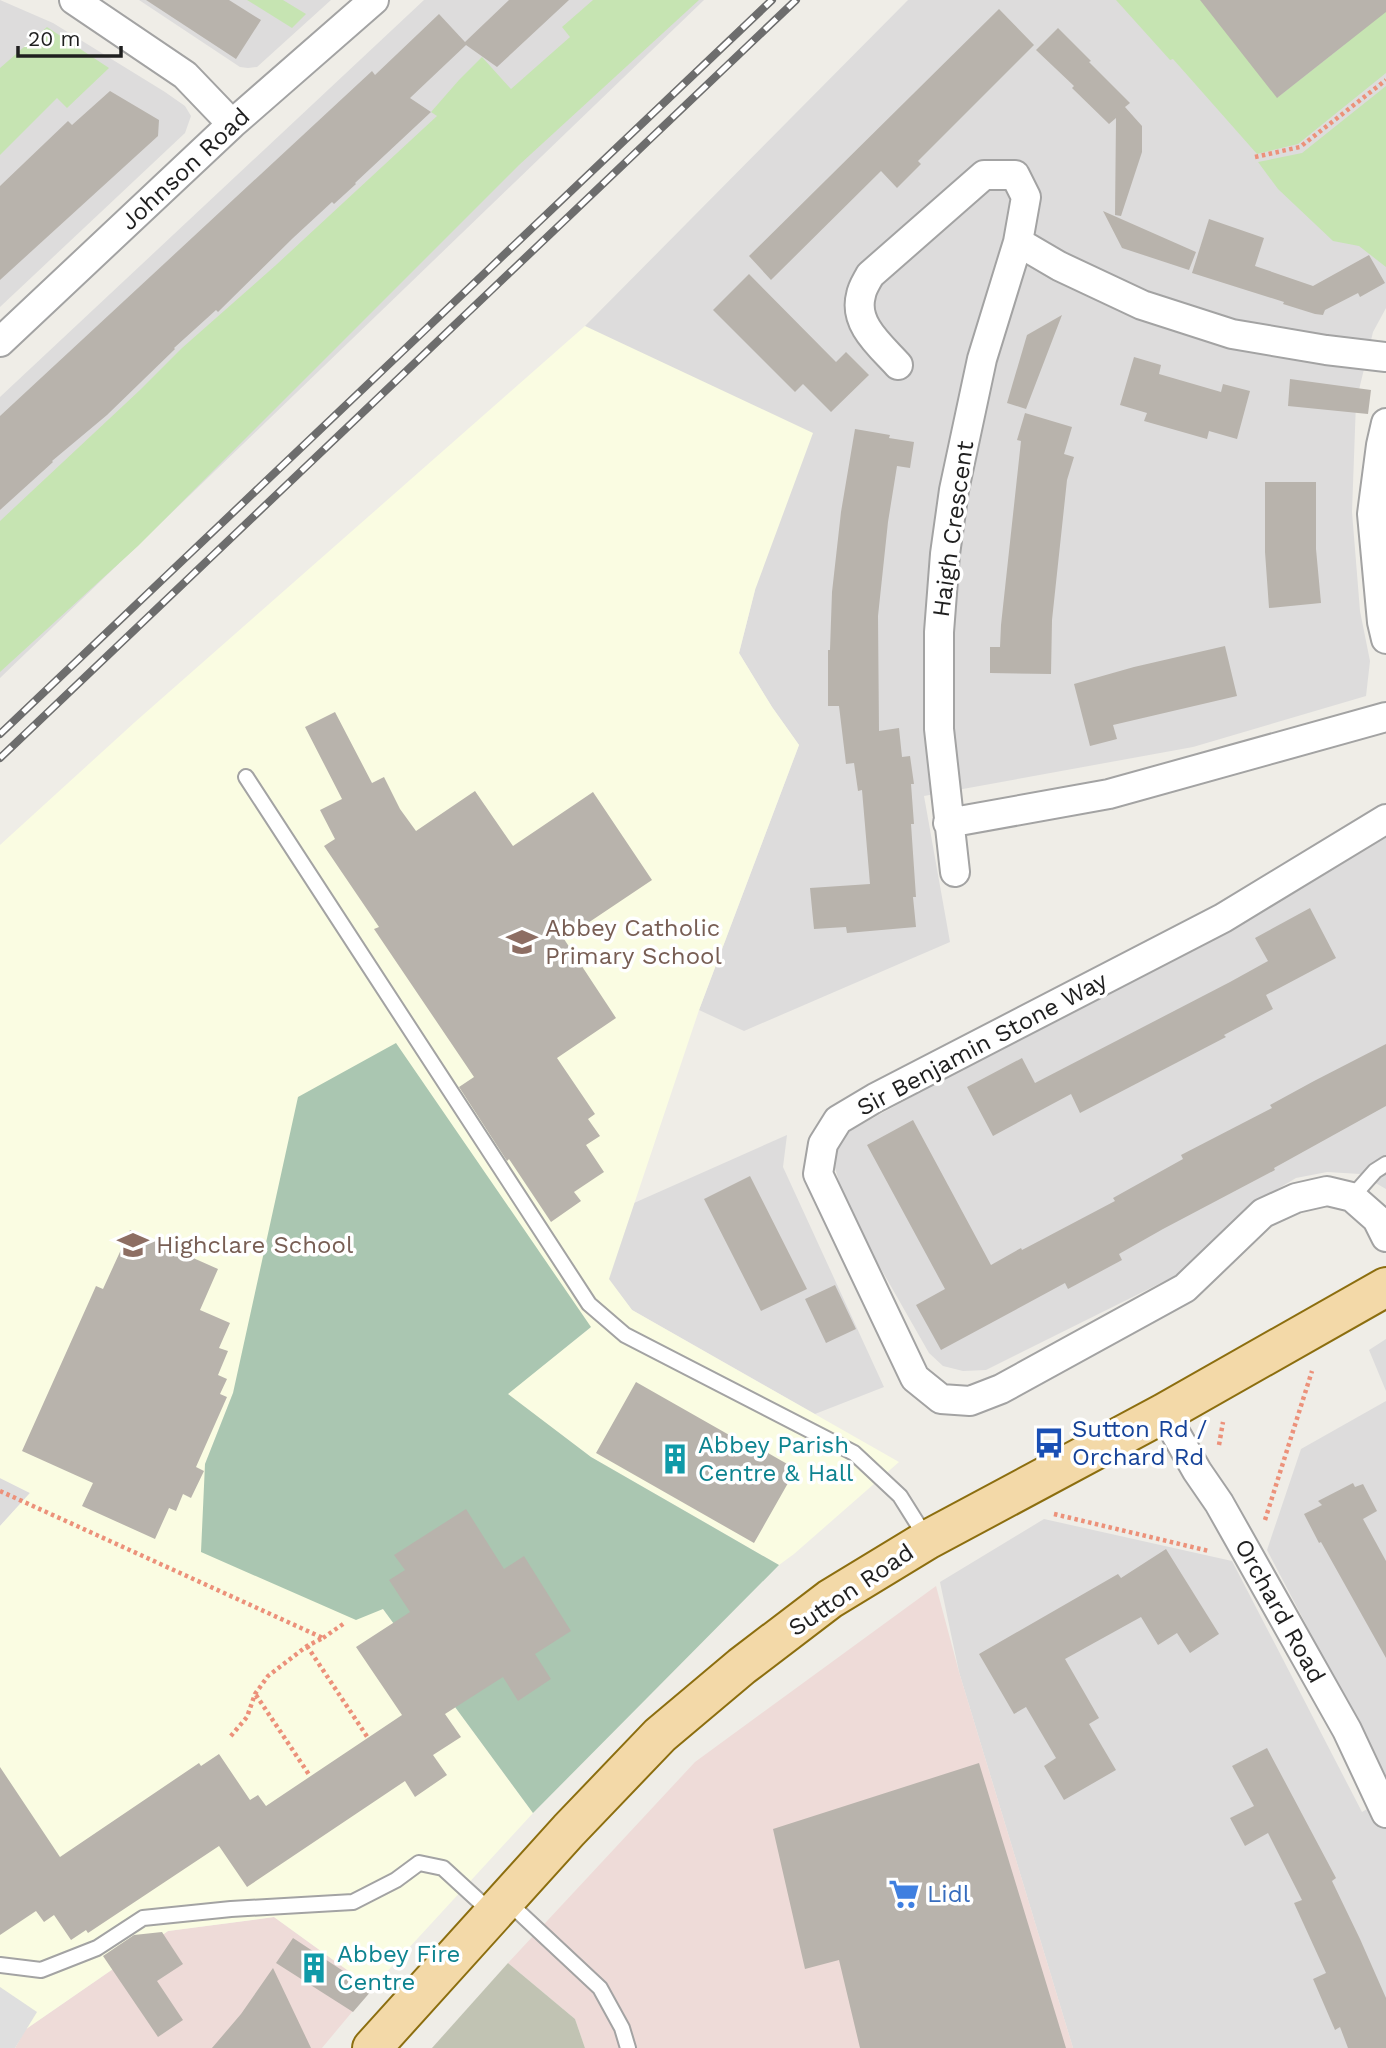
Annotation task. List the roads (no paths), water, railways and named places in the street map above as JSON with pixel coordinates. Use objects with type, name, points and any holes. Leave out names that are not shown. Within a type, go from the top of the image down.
[{"type":"main road","name":"Sutton Road","points":[[372,2048],[569,1830],[670,1727],[742,1666],[830,1599],[927,1540],[1164,1413],[1386,1287]]},
{"type":"street","points":[[74,0],[185,75],[232,124]]},
{"type":"street","name":"Johnson Road","points":[[0,342],[232,124],[374,0]]},
{"type":"street","name":"Haigh Crescent","points":[[898,365],[869,333],[862,320],[860,296],[870,275],[984,174],[1015,175],[1026,197],[1018,242],[982,359],[954,490],[945,554],[939,632],[939,729],[955,872]]},
{"type":"street","points":[[1018,242],[1059,266],[1142,305],[1232,334],[1386,357]]},
{"type":"street","points":[[1386,423],[1381,445],[1379,514],[1382,622],[1386,639]]},
{"type":"street","points":[[948,823],[1109,794],[1386,717]]},
{"type":"street","name":"Sir Benjamin Stone Way","points":[[1352,1197],[1327,1191],[1296,1198],[1262,1213],[1185,1288],[1001,1389],[970,1401],[941,1399],[915,1378],[818,1174],[823,1144],[838,1120],[875,1098],[1223,918],[1386,819]]},
{"type":"street","points":[[1352,1197],[1377,1219],[1386,1237]]},
{"type":"street","name":"Orchard Road","points":[[1164,1413],[1219,1503],[1347,1730],[1386,1814]]},
{"type":"lane","points":[[246,777],[589,1304],[625,1335],[854,1453],[900,1496],[927,1540]]},
{"type":"lane","points":[[1352,1197],[1375,1171],[1386,1164]]},
{"type":"lane","points":[[0,1965],[40,1969],[97,1948],[143,1918],[231,1909],[354,1902],[396,1880],[419,1863],[443,1868],[499,1907],[600,1988],[622,2028],[628,2048]]},
{"type":"railway","points":[[0,734],[772,0]]},
{"type":"railway","points":[[0,758],[796,0]]},
{"type":"place","name":"Abbey Catholic Primary School","points":[[522,942]]},
{"type":"place","name":"Highclare School","points":[[133,1245]]},
{"type":"place","name":"Sutton Rd / Orchard Rd","points":[[1049,1443]]},
{"type":"place","name":"Abbey Parish Centre & Hall","points":[[675,1459]]},
{"type":"place","name":"Lidl","points":[[904,1894]]},
{"type":"place","name":"Abbey Fire Centre","points":[[314,1968]]}]
